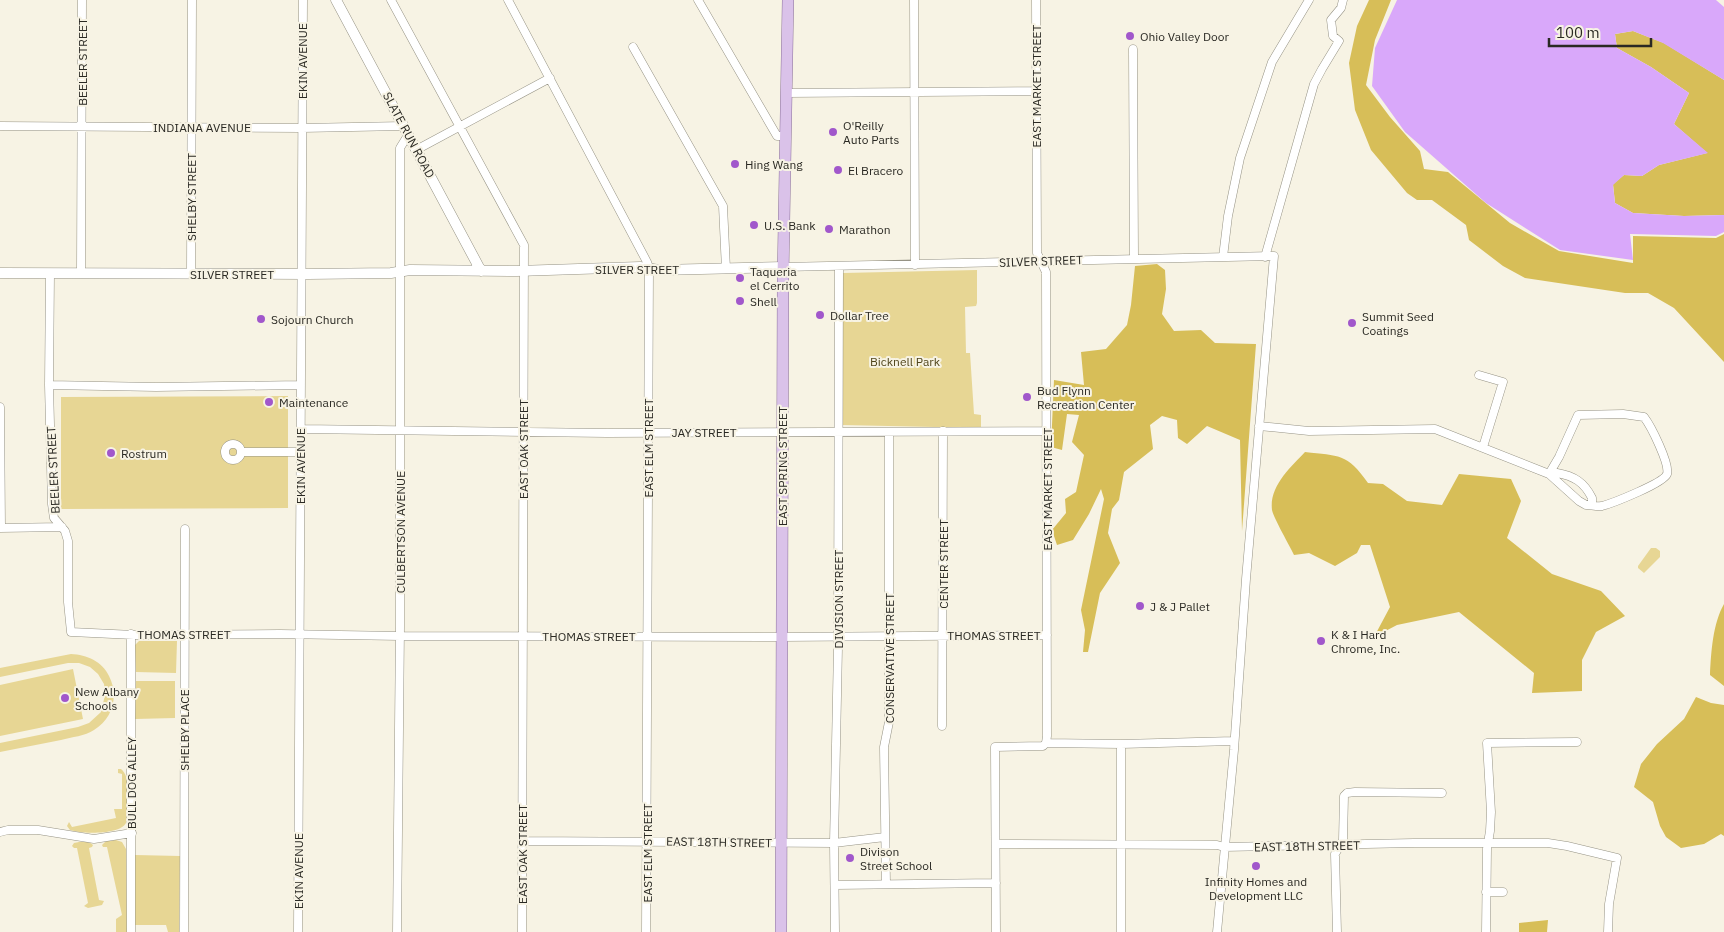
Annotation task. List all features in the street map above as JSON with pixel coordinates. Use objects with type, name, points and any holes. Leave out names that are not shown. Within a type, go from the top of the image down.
[{"type":"main road","name":"SLATE RUN ROAD","points":[[336,0],[481,271]]},
{"type":"main road","name":"EAST SPRING STREET","points":[[781,932],[783,267],[788,0]]},
{"type":"main road","name":"SILVER STREET","points":[[0,273],[301,274],[392,273],[410,270],[524,271],[640,267],[659,270],[783,267]]},
{"type":"street","name":"BEELER STREET","points":[[82,0],[82,273]]},
{"type":"street","name":"SHELBY STREET","points":[[191,274],[192,0]]},
{"type":"street","name":"EKIN AVENUE","points":[[298,932],[303,0]]},
{"type":"street","name":"EAST OAK STREET","points":[[391,0],[524,245],[522,932]]},
{"type":"street","name":"EAST ELM STREET","points":[[508,0],[647,262],[648,268],[646,932]]},
{"type":"street","points":[[698,0],[777,136],[786,136]]},
{"type":"street","points":[[914,0],[915,265]]},
{"type":"street","name":"EAST MARKET STREET","points":[[1036,0],[1038,253],[1046,272],[1046,743]]},
{"type":"street","points":[[1223,257],[1228,216],[1240,158],[1272,62],[1309,0]]},
{"type":"street","points":[[1265,257],[1314,84],[1339,41],[1333,36],[1331,20],[1341,8],[1343,0]]},
{"type":"street","points":[[633,47],[723,206],[726,269]]},
{"type":"street","points":[[1133,49],[1134,259]]},
{"type":"street","points":[[416,150],[550,78]]},
{"type":"street","points":[[787,93],[1036,91]]},
{"type":"street","name":"INDIANA AVENUE","points":[[0,126],[302,128],[406,131]]},
{"type":"street","name":"CULBERTSON AVENUE","points":[[397,932],[400,636],[400,148],[406,131]]},
{"type":"street","name":"SILVER STREET","points":[[783,267],[1274,256],[1259,426]]},
{"type":"street","name":"DIVISION STREET","points":[[835,932],[834,843],[838,637],[839,266]]},
{"type":"street","name":"BEELER STREET","points":[[50,273],[52,504],[54,518],[62,527],[68,541],[68,602],[71,632],[131,634]]},
{"type":"street","points":[[1479,375],[1503,382],[1483,447]]},
{"type":"street","points":[[50,385],[156,387],[301,385]]},
{"type":"street","points":[[0,408],[1,528],[62,527]]},
{"type":"street","points":[[1217,932],[1259,426],[1309,431],[1435,429],[1549,474],[1580,501],[1599,507],[1660,482],[1666,477],[1668,469],[1652,428],[1644,417],[1623,414],[1578,415],[1549,474]]},
{"type":"street","name":"JAY STREET","points":[[301,429],[523,433],[1047,431]]},
{"type":"street","name":"CENTER STREET","points":[[942,726],[943,431]]},
{"type":"street","name":"CONSERVATIVE STREET","points":[[886,884],[884,752],[890,722],[889,432]]},
{"type":"street","points":[[241,452],[300,452]]},
{"type":"street","points":[[1549,474],[1568,475],[1582,483],[1592,498],[1592,503],[1586,504]]},
{"type":"street","name":"SHELBY PLACE","points":[[184,932],[185,529]]},
{"type":"street","name":"THOMAS STREET","points":[[131,634],[782,637],[1047,635]]},
{"type":"street","name":"BULL DOG ALLEY","points":[[131,634],[131,932]]},
{"type":"street","points":[[996,932],[996,747],[1036,747],[1046,743],[1121,744],[1234,741]]},
{"type":"street","points":[[1486,932],[1488,843],[1491,812],[1487,743],[1577,742]]},
{"type":"street","points":[[1121,744],[1121,932]]},
{"type":"street","points":[[1337,932],[1335,854],[1343,840],[1343,798],[1347,793],[1442,793]]},
{"type":"street","points":[[0,832],[8,830],[38,830],[94,839],[132,833]]},
{"type":"street","name":"EAST 18TH STREET","points":[[522,841],[834,843],[885,837]]},
{"type":"street","name":"EAST 18TH STREET","points":[[996,844],[1217,845],[1224,847],[1488,843],[1558,844],[1617,858],[1609,904],[1608,932]]},
{"type":"street","points":[[835,885],[996,883]]},
{"type":"street","points":[[1486,892],[1503,892]]},
{"type":"green space","name":"Bicknell Park","points":[[977,270],[977,303],[976,306],[965,307],[966,353],[970,353],[974,414],[981,415],[981,428],[842,425],[843,273]]},
{"type":"green space","points":[[288,396],[288,508],[61,509],[61,397]]},
{"type":"green space","points":[[1651,548],[1656,548],[1660,551],[1660,557],[1644,573],[1638,566]]},
{"type":"green space","points":[[139,641],[177,641],[176,673],[136,672],[135,645]]},
{"type":"green space","points":[[71,654],[93,660],[102,666],[109,676],[114,691],[114,699],[106,720],[94,730],[83,735],[0,752],[0,743],[78,727],[89,723],[101,712],[105,695],[104,684],[98,674],[90,667],[79,663],[68,663],[0,677],[0,668]]},
{"type":"green space","points":[[73,669],[83,719],[0,736],[0,685]]},
{"type":"green space","points":[[136,681],[175,681],[175,718],[135,719]]},
{"type":"green space","points":[[118,769],[124,772],[127,781],[128,813],[126,823],[122,827],[109,832],[91,833],[70,830],[67,826],[69,822],[72,827],[116,818],[114,809],[122,809],[122,774],[118,773]]},
{"type":"green space","points":[[116,840],[122,842],[126,849],[127,932],[116,932],[116,919],[122,915],[107,847],[102,845],[106,841]]},
{"type":"green space","points":[[89,842],[93,845],[89,848],[99,900],[104,901],[102,905],[88,908],[84,906],[88,903],[77,848],[72,846],[74,843]]},
{"type":"green space","points":[[135,855],[180,856],[179,932],[168,932],[166,925],[135,925]]},
{"type":"shaded area","points":[[1369,0],[1391,0],[1375,40],[1366,85],[1390,117],[1420,151],[1424,169],[1448,172],[1510,223],[1559,251],[1633,263],[1633,236],[1716,238],[1724,234],[1724,362],[1674,308],[1648,293],[1625,293],[1525,278],[1503,266],[1469,240],[1466,225],[1432,200],[1417,200],[1407,193],[1371,150],[1355,110],[1349,63],[1357,26]]},
{"type":"shaded area","points":[[1397,0],[1716,0],[1724,7],[1724,80],[1663,43],[1633,31],[1615,34],[1617,48],[1651,67],[1689,93],[1674,124],[1708,153],[1659,165],[1642,176],[1624,175],[1613,185],[1615,203],[1633,213],[1684,216],[1724,215],[1724,232],[1716,236],[1630,234],[1633,260],[1560,250],[1486,203],[1405,132],[1372,86],[1375,48]]},
{"type":"shaded area","points":[[1633,31],[1664,43],[1724,80],[1724,215],[1684,216],[1633,213],[1615,203],[1613,184],[1624,175],[1642,176],[1659,165],[1707,153],[1674,124],[1689,93],[1651,67],[1617,48],[1615,34]]},
{"type":"shaded area","points":[[1157,264],[1165,270],[1166,289],[1162,314],[1174,331],[1201,330],[1215,343],[1256,344],[1242,531],[1240,440],[1207,426],[1187,444],[1178,438],[1177,420],[1162,416],[1150,425],[1153,449],[1124,472],[1119,500],[1112,509],[1108,533],[1120,563],[1100,593],[1088,652],[1083,652],[1085,630],[1081,610],[1104,499],[1101,489],[1089,514],[1073,540],[1057,545],[1052,530],[1066,513],[1065,499],[1076,492],[1084,455],[1072,442],[1079,415],[1067,414],[1062,450],[1051,447],[1054,380],[1084,385],[1081,352],[1106,349],[1127,325],[1135,266]]},
{"type":"shaded area","points":[[1305,452],[1326,454],[1348,461],[1361,473],[1368,483],[1383,484],[1407,501],[1442,505],[1459,474],[1511,479],[1521,501],[1507,538],[1552,574],[1601,591],[1625,616],[1596,632],[1582,660],[1582,691],[1532,693],[1534,673],[1459,612],[1397,625],[1374,637],[1390,607],[1370,545],[1361,545],[1357,553],[1335,566],[1309,553],[1294,555],[1273,514],[1272,501],[1277,485]]},
{"type":"shaded area","points":[[1724,604],[1724,686],[1710,675],[1715,629]]},
{"type":"shaded area","points":[[1696,697],[1711,703],[1724,705],[1724,836],[1721,834],[1704,844],[1681,848],[1666,837],[1660,826],[1653,802],[1634,787],[1641,764],[1657,744],[1684,719]]},
{"type":"shaded area","points":[[1548,920],[1547,932],[1519,932],[1519,923]]},
{"type":"place","name":"Ohio Valley Door","points":[[1130,36]]},
{"type":"place","name":"O'Reilly Auto Parts","points":[[833,132]]},
{"type":"place","name":"Hing Wang","points":[[735,164]]},
{"type":"place","name":"El Bracero","points":[[838,170]]},
{"type":"place","name":"U.S. Bank","points":[[754,225]]},
{"type":"place","name":"Marathon","points":[[829,229]]},
{"type":"place","name":"Taqueria el Cerrito","points":[[740,278]]},
{"type":"place","name":"Shell","points":[[740,301]]},
{"type":"place","name":"Dollar Tree","points":[[820,315]]},
{"type":"place","name":"Sojourn Church","points":[[261,319]]},
{"type":"place","name":"Summit Seed Coatings","points":[[1352,323]]},
{"type":"place","name":"Bud Flynn Recreation Center","points":[[1027,397]]},
{"type":"place","name":"Maintenance","points":[[269,402]]},
{"type":"place","name":"Rostrum","points":[[111,453]]},
{"type":"place","name":"J & J Pallet","points":[[1140,606]]},
{"type":"place","name":"K & I Hard Chrome, Inc.","points":[[1321,641]]},
{"type":"place","name":"New Albany Schools","points":[[65,698]]},
{"type":"place","name":"Divison Street School","points":[[850,858]]},
{"type":"place","name":"Infinity Homes and Development LLC","points":[[1256,866]]}]
